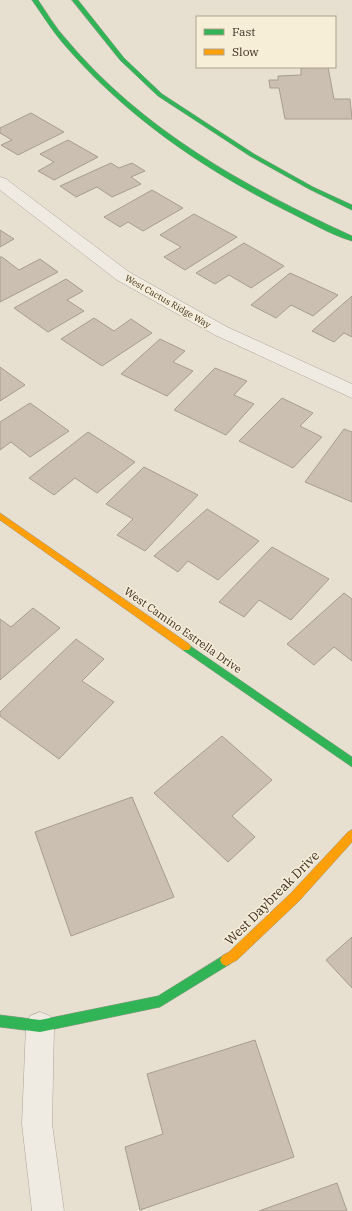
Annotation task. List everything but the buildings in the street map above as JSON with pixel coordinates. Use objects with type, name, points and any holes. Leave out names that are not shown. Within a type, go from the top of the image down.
[{"type":"street","points":[[35,0],[60,37],[88,68],[124,101],[219,171],[287,209],[352,239]]},
{"type":"street","points":[[75,0],[93,26],[114,52],[154,90],[221,137],[314,190],[352,208]]},
{"type":"street","points":[[124,101],[154,90]]},
{"type":"street","name":"West Cactus Ridge Way","points":[[0,182],[123,276],[221,331],[352,392]]},
{"type":"street","name":"West Camino Estrella Drive","points":[[0,516],[352,763]]},
{"type":"street","name":"West Daybreak Drive","points":[[0,1021],[40,1026],[160,1001],[233,956],[295,897],[352,835]]},
{"type":"street","points":[[40,1026],[37,1124],[48,1211]]},
{"type":"traffic: fast","points":[[35,0],[63,40],[93,73],[125,103],[159,131],[233,179],[272,201],[352,239]]},
{"type":"traffic: fast","points":[[75,0],[122,59],[160,95],[252,155],[311,188],[352,208]]},
{"type":"traffic: fast","points":[[186,647],[352,763]]},
{"type":"traffic: fast","points":[[0,1021],[40,1026],[160,1001],[226,960]]},
{"type":"traffic: slow","points":[[0,516],[186,647]]},
{"type":"traffic: slow","points":[[226,960],[233,956],[295,897],[352,835]]}]
